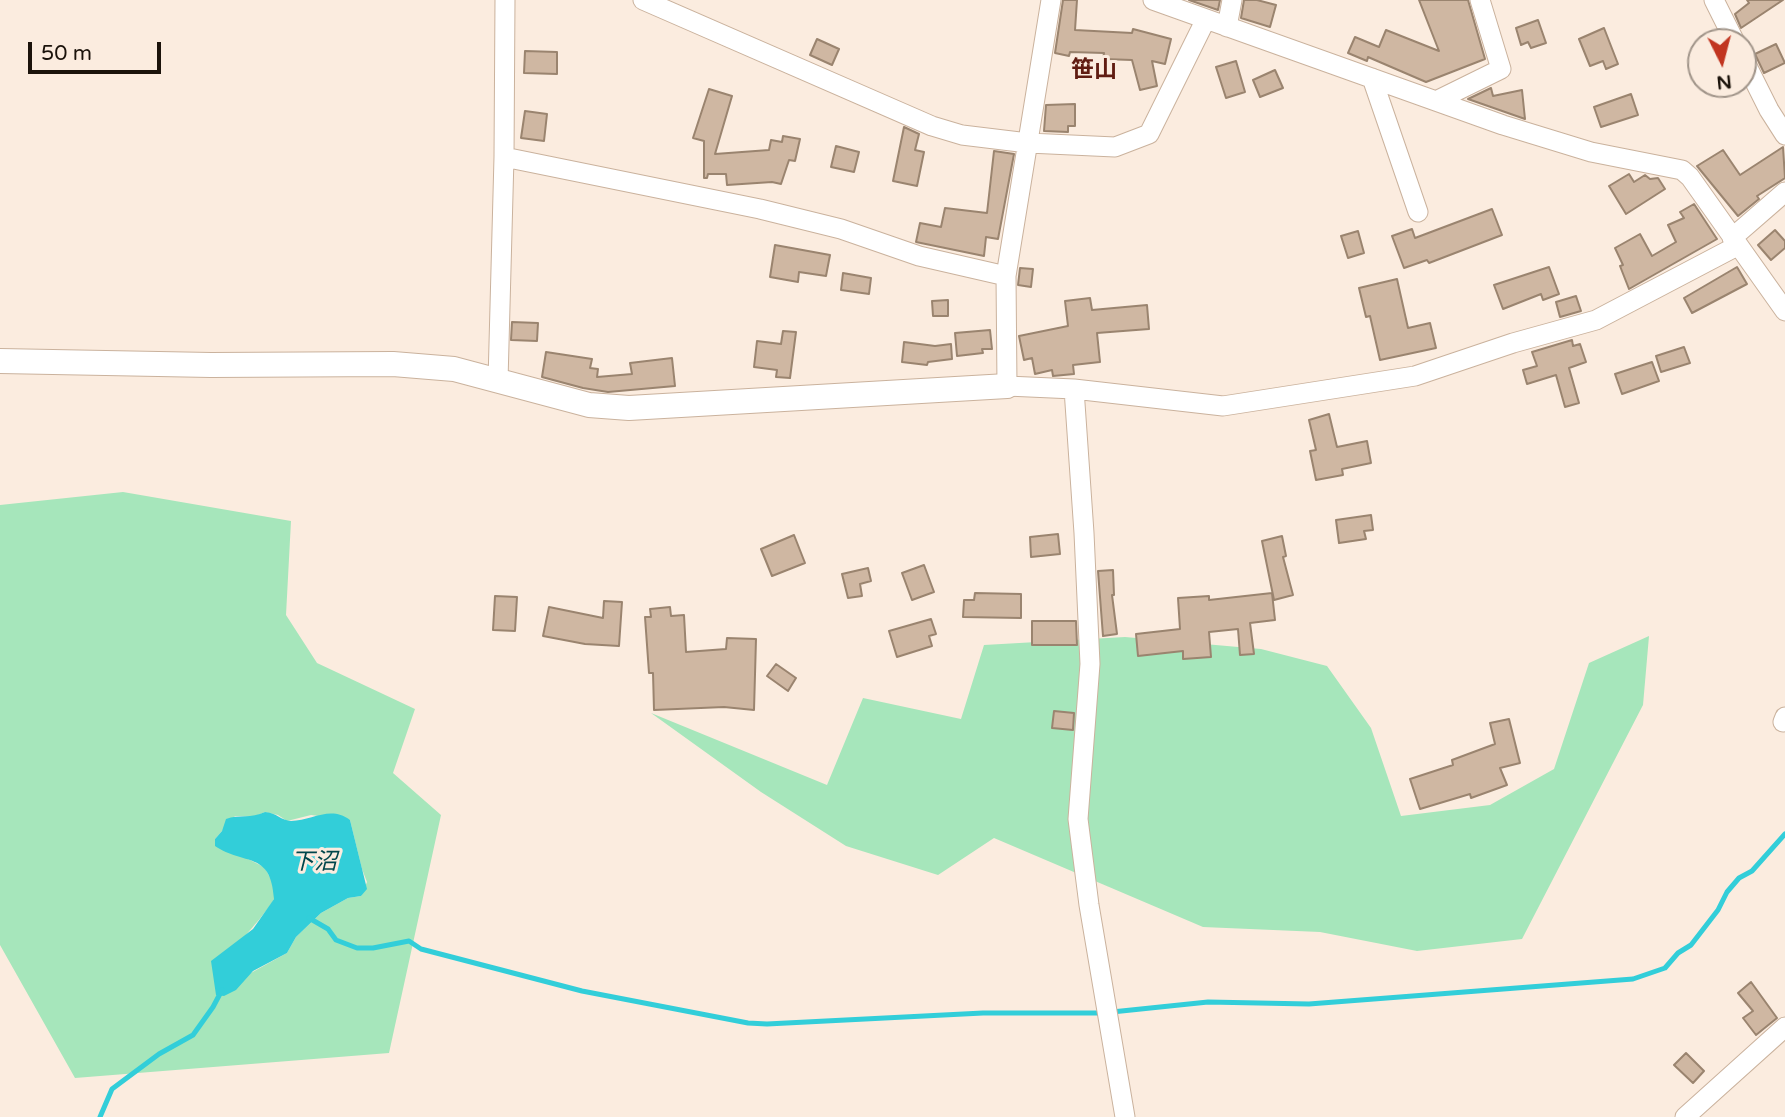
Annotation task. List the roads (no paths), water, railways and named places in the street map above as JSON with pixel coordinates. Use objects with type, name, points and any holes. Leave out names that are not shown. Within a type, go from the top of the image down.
[{"type":"street","points":[[498,381],[505,0]]},
{"type":"street","points":[[643,0],[932,126],[962,135],[1028,143],[1115,147],[1149,134],[1206,19]]},
{"type":"street","points":[[1007,386],[1006,276],[1051,0]]},
{"type":"street","points":[[1153,0],[1503,125],[1591,152],[1682,170],[1690,177],[1785,311]]},
{"type":"street","points":[[1227,26],[1232,0]]},
{"type":"street","points":[[1436,101],[1501,69],[1480,0]]},
{"type":"street","points":[[1714,0],[1728,28]]},
{"type":"street","points":[[1372,78],[1418,212]]},
{"type":"street","points":[[1757,86],[1785,135]]},
{"type":"street","points":[[504,158],[760,209],[841,229],[919,256],[1006,276]]},
{"type":"street","points":[[0,361],[211,365],[393,364],[454,369],[589,405],[629,408],[1007,386],[1074,389],[1223,406],[1415,376],[1513,343],[1596,320],[1735,242],[1785,192]]},
{"type":"street","points":[[1074,389],[1090,664],[1078,819],[1089,905],[1125,1117]]},
{"type":"street","points":[[1685,1117],[1785,1027]]},
{"type":"water","name":"下沼","points":[[265,812],[291,821],[328,814],[350,820],[367,889],[361,896],[348,898],[321,913],[296,937],[287,953],[253,971],[236,990],[224,996],[216,995],[211,961],[253,929],[274,899],[272,883],[262,866],[215,846],[215,839],[222,831],[226,819]]},
{"type":"waterway","points":[[1112,1012],[1208,1002],[1309,1004],[1633,979],[1665,968],[1678,953],[1691,945],[1718,910],[1727,892],[1739,878],[1752,871],[1785,834]]},
{"type":"waterway","points":[[309,918],[328,929],[336,940],[357,948],[373,948],[409,941],[421,949],[582,991],[748,1023],[983,1013],[1102,1013]]},
{"type":"waterway","points":[[100,1117],[112,1089],[159,1054],[193,1035],[222,990]]},
{"type":"district","name":"笹山","points":[[1094,71]]}]
